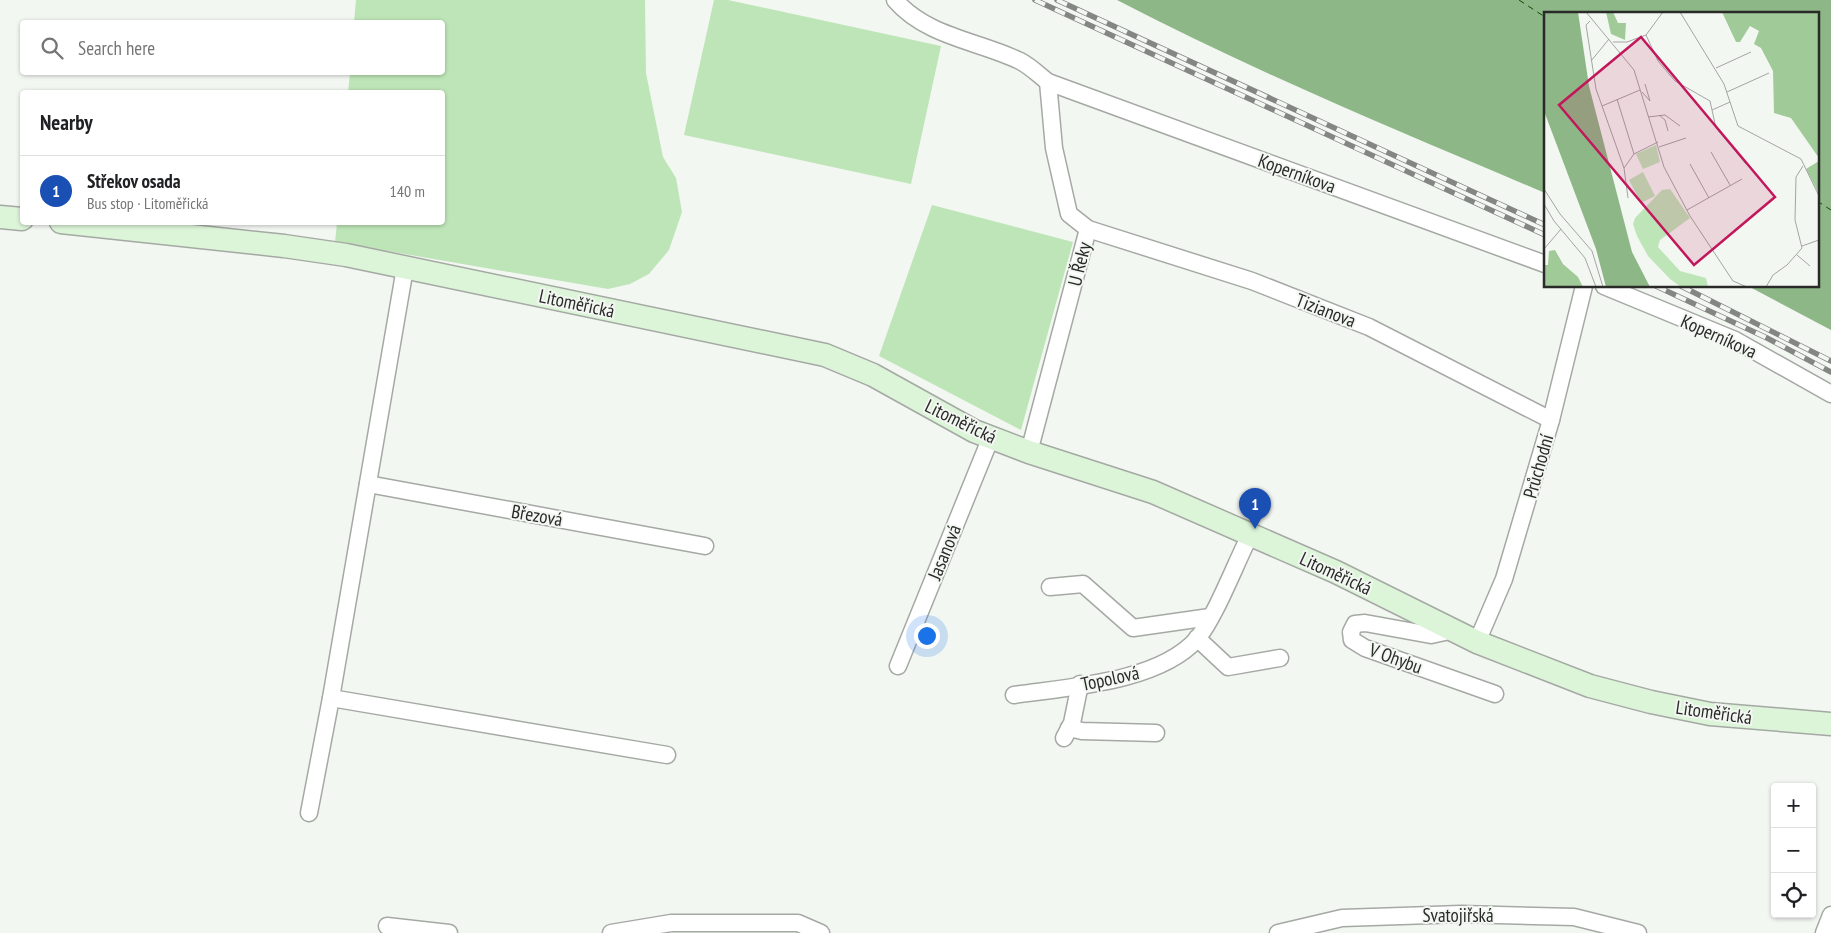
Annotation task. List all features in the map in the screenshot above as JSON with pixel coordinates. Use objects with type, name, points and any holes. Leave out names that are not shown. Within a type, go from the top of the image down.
[{"type":"main road","points":[[0,217],[20,219]]},
{"type":"main road","name":"Litoměřická","points":[[90,225],[284,246],[346,255],[825,355],[873,375],[974,431],[1029,452],[1153,492],[1251,534],[1477,642],[1590,686],[1651,702],[1710,714],[1831,724]]},
{"type":"street","name":"Koperníkova","points":[[895,0],[916,18],[957,39],[1021,62],[1048,82],[1544,264]]},
{"type":"street","name":"U Řeky","points":[[1029,452],[1088,229],[1069,214],[1054,148],[1048,82]]},
{"type":"street","name":"Tizianova","points":[[1088,229],[1252,281],[1369,327],[1552,420]]},
{"type":"street","points":[[309,812],[332,698],[405,268]]},
{"type":"street","name":"Průchodní","points":[[1477,642],[1504,579],[1552,420],[1584,288]]},
{"type":"street","name":"Koperníkova","points":[[1609,288],[1735,340],[1831,394]]},
{"type":"street","name":"Jasanová","points":[[898,666],[991,437]]},
{"type":"street","name":"Březová","points":[[368,484],[705,546]]},
{"type":"street","name":"Topolová","points":[[1014,695],[1141,672],[1174,658],[1197,638],[1210,618],[1251,534]]},
{"type":"street","points":[[1050,588],[1083,584],[1133,628],[1210,618]]},
{"type":"street","name":"V Ohybu","points":[[1454,630],[1431,635],[1365,623],[1356,624],[1351,632],[1352,640],[1365,648],[1495,694]]},
{"type":"street","points":[[1197,638],[1228,667],[1280,658]]},
{"type":"street","points":[[1080,684],[1067,733],[1082,731],[1156,733]]},
{"type":"street","points":[[332,698],[666,755]]},
{"type":"street","name":"Svatojiřská","points":[[1278,933],[1342,918],[1461,914],[1574,916],[1638,933]]},
{"type":"street","points":[[1824,933],[1831,915]]},
{"type":"street","points":[[611,933],[671,923],[798,923],[820,933]]},
{"type":"street","points":[[387,926],[449,933]]},
{"type":"shaded area","points":[[356,0],[645,0],[646,73],[663,157],[676,178],[682,212],[669,250],[649,274],[630,284],[608,289],[335,242],[337,225],[445,225],[445,90],[348,90],[350,75],[445,75],[445,20],[354,20]]},
{"type":"shaded area","points":[[714,0],[728,0],[941,46],[911,184],[684,135]]},
{"type":"shaded area","points":[[1117,0],[1831,0],[1831,330],[1752,288],[1818,288],[1818,12],[1544,12],[1544,193],[1275,77]]},
{"type":"shaded area","points":[[932,205],[1073,242],[1021,430],[879,356]]},
{"type":"ferry route","points":[[1519,0],[1544,16]]},
{"type":"ferry route","points":[[1818,202],[1831,210]]},
{"type":"railway","points":[[1035,0],[1544,235]]},
{"type":"railway","points":[[1057,0],[1544,225]]},
{"type":"railway","points":[[1660,288],[1767,338],[1831,372]]},
{"type":"railway","points":[[1685,288],[1831,361]]},
{"type":"place","name":"Střekov osada","points":[[1255,529]]}]
